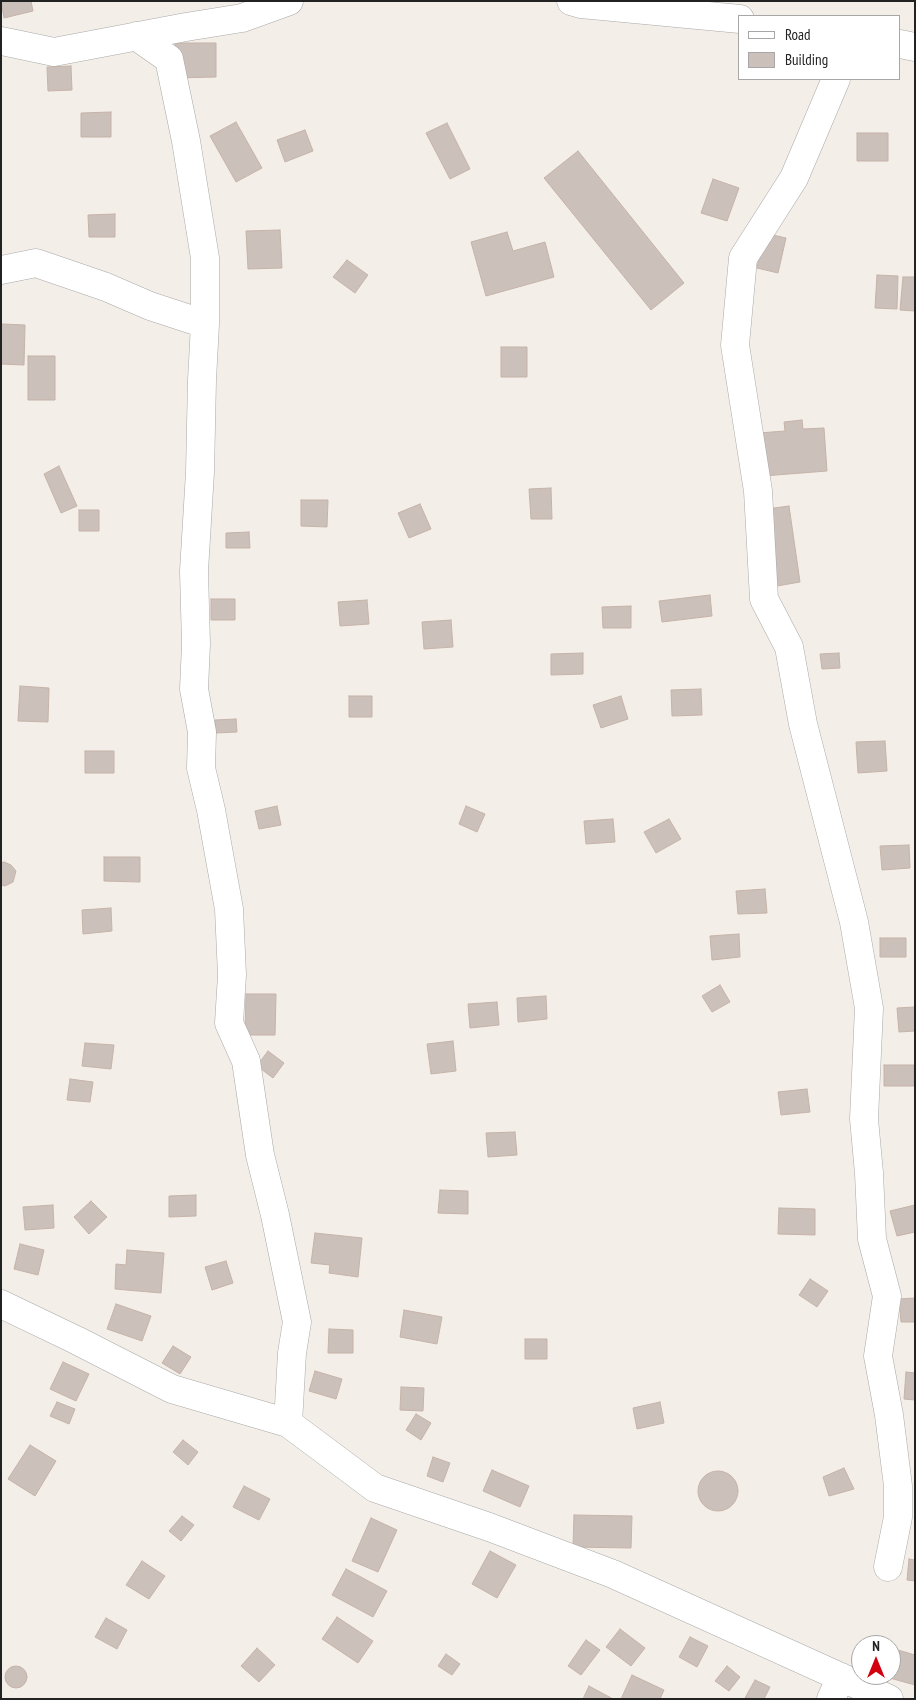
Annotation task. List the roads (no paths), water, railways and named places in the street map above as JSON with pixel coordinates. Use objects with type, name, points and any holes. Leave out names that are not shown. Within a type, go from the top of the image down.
[{"type":"street","points":[[186,27],[198,1]]},
{"type":"street","points":[[1,41],[54,52],[242,18],[289,1]]},
{"type":"street","points":[[571,1],[581,4],[738,18]]},
{"type":"street","points":[[136,36],[169,59],[187,150],[205,258],[205,324],[200,472],[194,571],[196,644],[194,689],[202,732],[201,768],[211,810],[228,909],[232,975],[228,1023],[246,1061],[260,1155],[275,1215],[297,1322],[292,1353],[288,1422]]},
{"type":"street","points":[[901,44],[915,46]]},
{"type":"street","points":[[1,62],[32,47]]},
{"type":"street","points":[[836,80],[794,178],[743,258],[736,345],[758,491],[764,598],[789,647],[803,724],[854,922],[869,1008],[864,1119],[872,1239],[886,1296],[878,1356],[889,1415],[898,1486],[898,1517],[888,1567]]},
{"type":"street","points":[[1,270],[36,263],[106,287],[150,306],[205,324]]},
{"type":"street","points":[[1,1304],[172,1389],[288,1422],[375,1488],[489,1527],[613,1574],[836,1688],[890,1699]]}]
